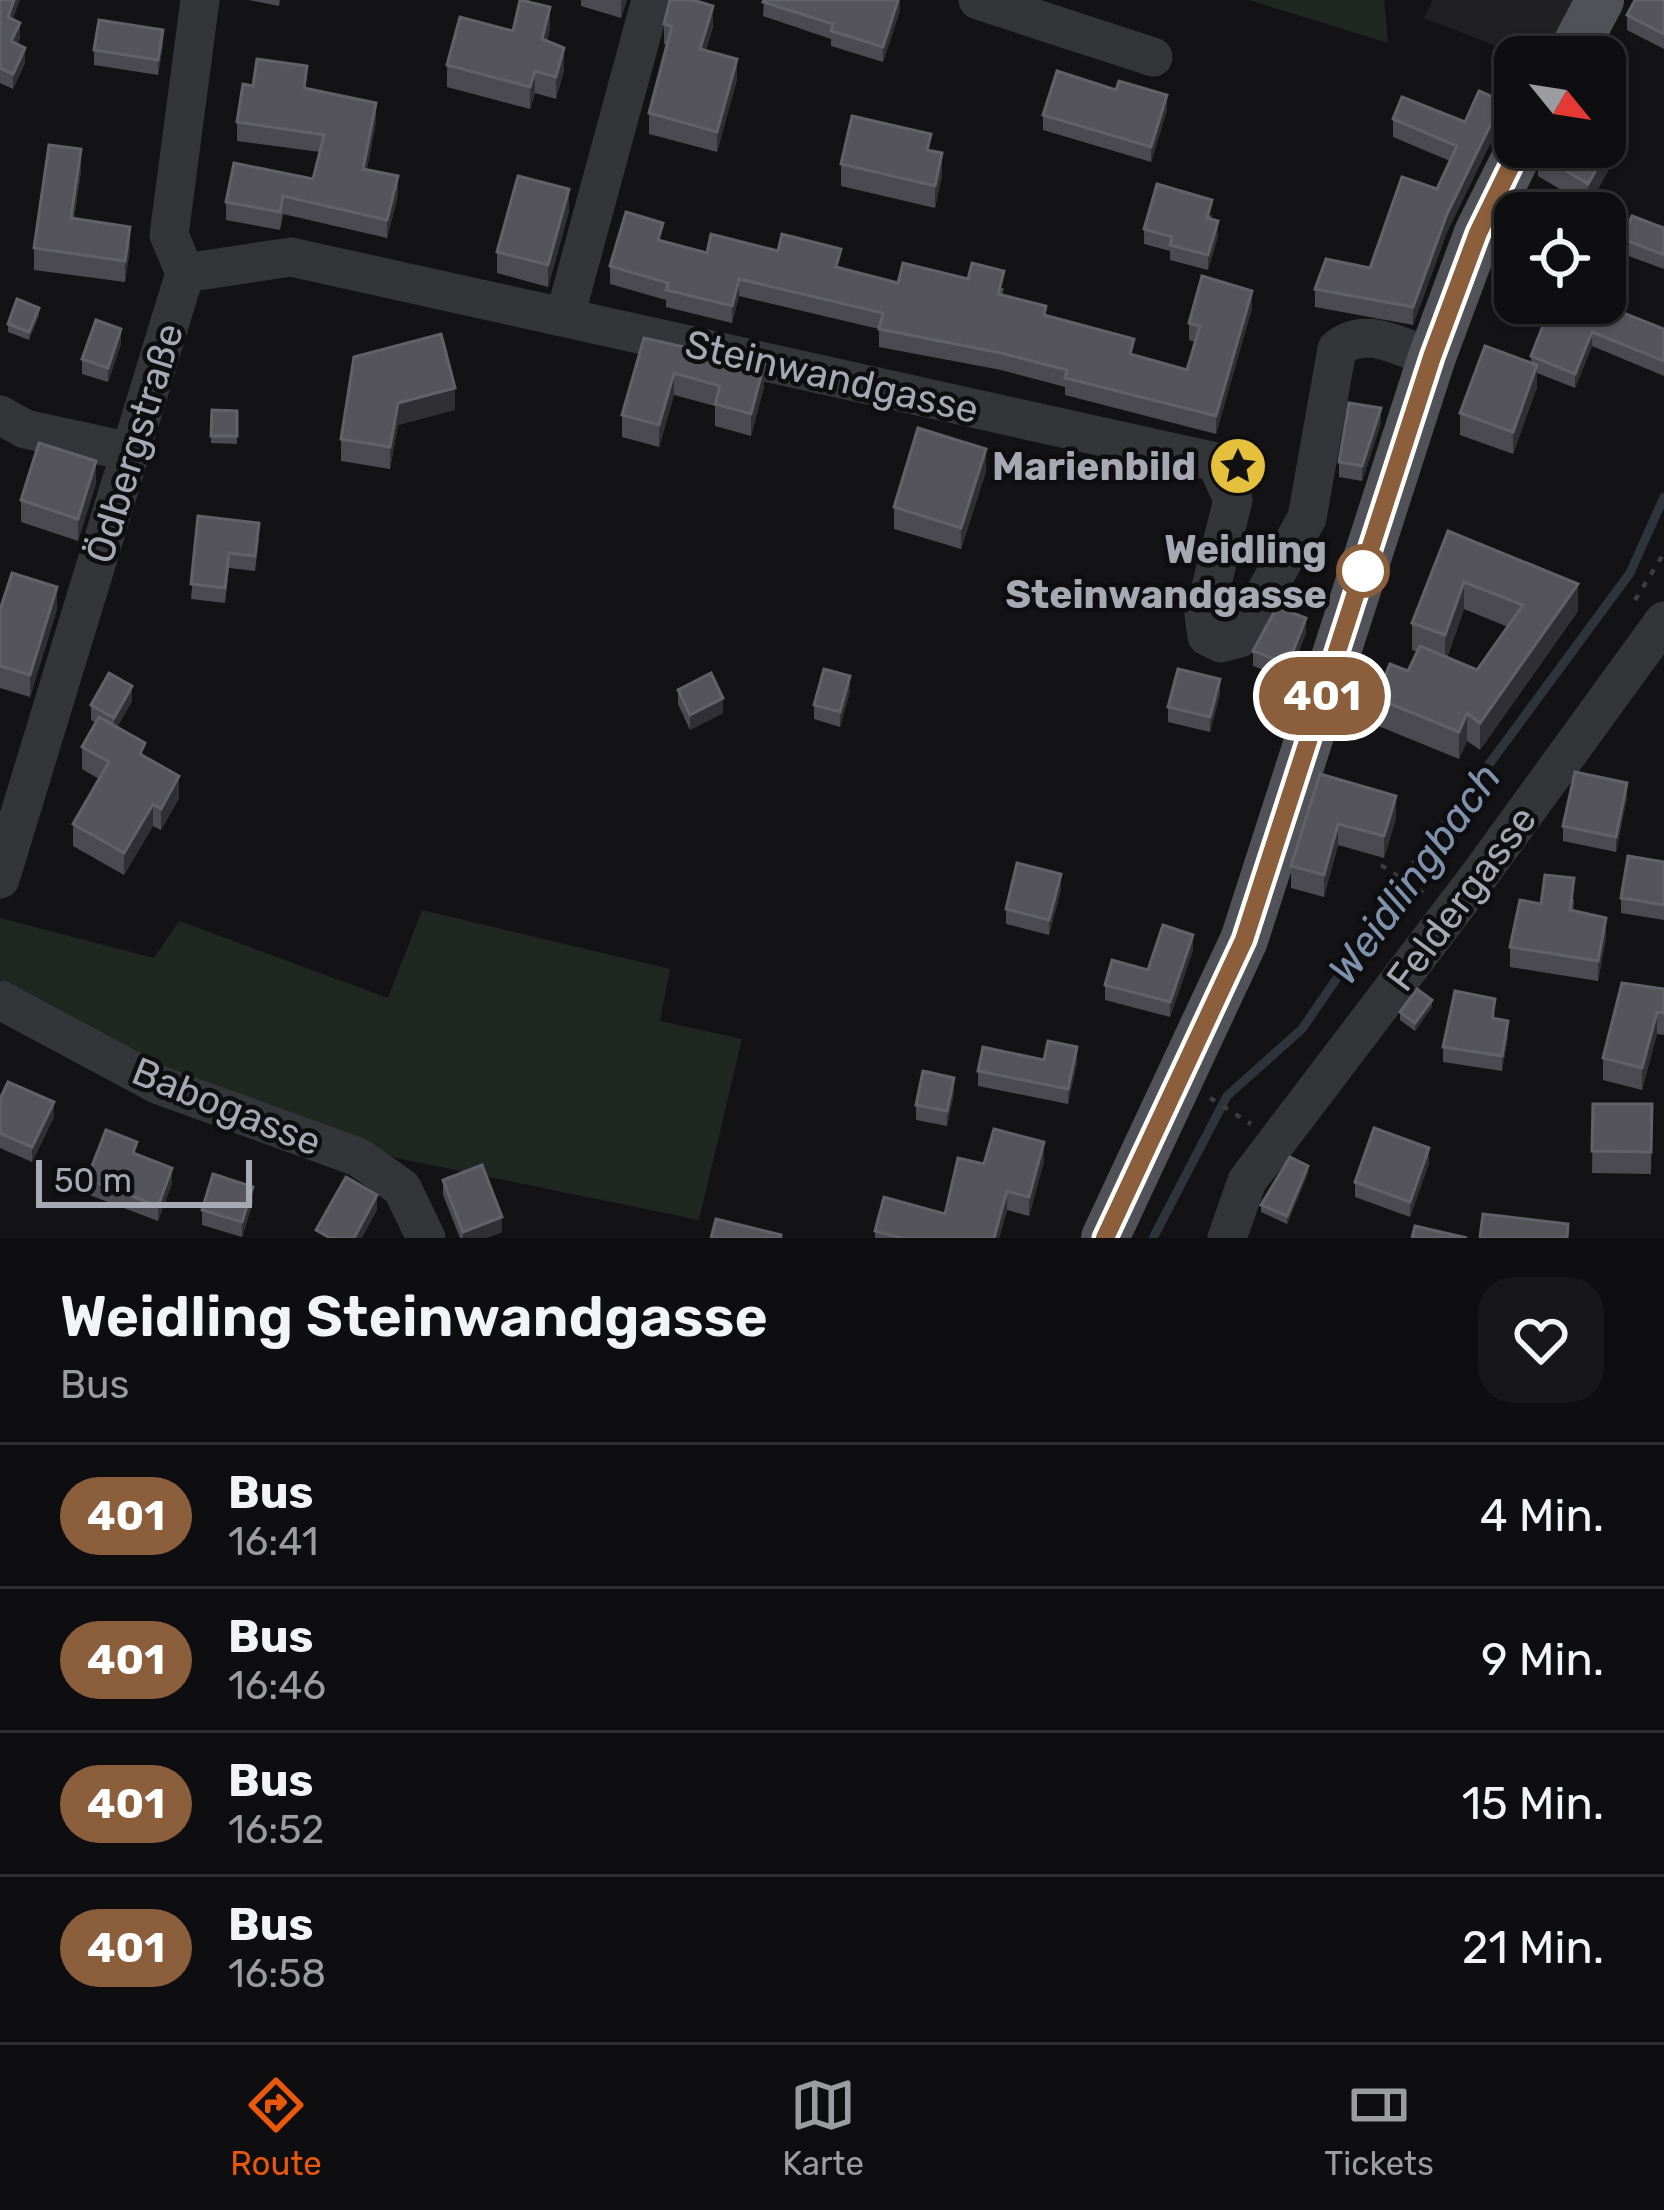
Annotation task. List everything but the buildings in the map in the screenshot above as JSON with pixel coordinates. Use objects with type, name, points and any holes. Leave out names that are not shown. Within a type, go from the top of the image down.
[{"type":"main road","points":[[1581,36],[1600,0]]},
{"type":"main road","points":[[1105,1238],[1244,940],[1432,357],[1478,233],[1510,168]]},
{"type":"street","name":"Ödbergstraße","points":[[0,879],[185,273],[170,236],[200,0]]},
{"type":"street","points":[[565,316],[651,0]]},
{"type":"street","points":[[978,0],[1153,57]]},
{"type":"street","name":"Steinwandgasse","points":[[185,273],[291,256],[1216,462],[1233,500],[1204,615],[1207,636],[1221,643],[1240,638],[1307,518],[1337,349],[1369,337],[1432,357]]},
{"type":"street","points":[[0,415],[25,429],[130,452]]},
{"type":"street","name":"Feldergasse","points":[[1227,1238],[1246,1180],[1481,873],[1664,621]]},
{"type":"street","name":"Babogasse","points":[[0,1000],[159,1085],[358,1157],[402,1188],[426,1238]]},
{"type":"path","points":[[1381,865],[1421,891]]},
{"type":"path","points":[[1205,1095],[1256,1127]]},
{"type":"shaded area","points":[[1249,0],[1384,0],[1388,43]]},
{"type":"shaded area","points":[[1433,0],[1581,0],[1562,36],[1494,36],[1494,45],[1424,18]]},
{"type":"shaded area","points":[[422,910],[670,969],[660,1021],[742,1039],[699,1220],[397,1158],[151,1070],[0,979],[0,918],[154,958],[179,921],[388,998]]},
{"type":"waterway","name":"Weidlingbach","points":[[1153,1238],[1227,1096],[1302,1029],[1409,873],[1630,573],[1664,497]]},
{"type":"bus line","name":"401","points":[[1105,1238],[1244,940],[1432,357],[1478,233],[1509,168]]},
{"type":"place","name":"Marienbild","points":[[1238,466]]},
{"type":"place","name":"Weidling Steinwandgasse","points":[[1363,571]]}]
